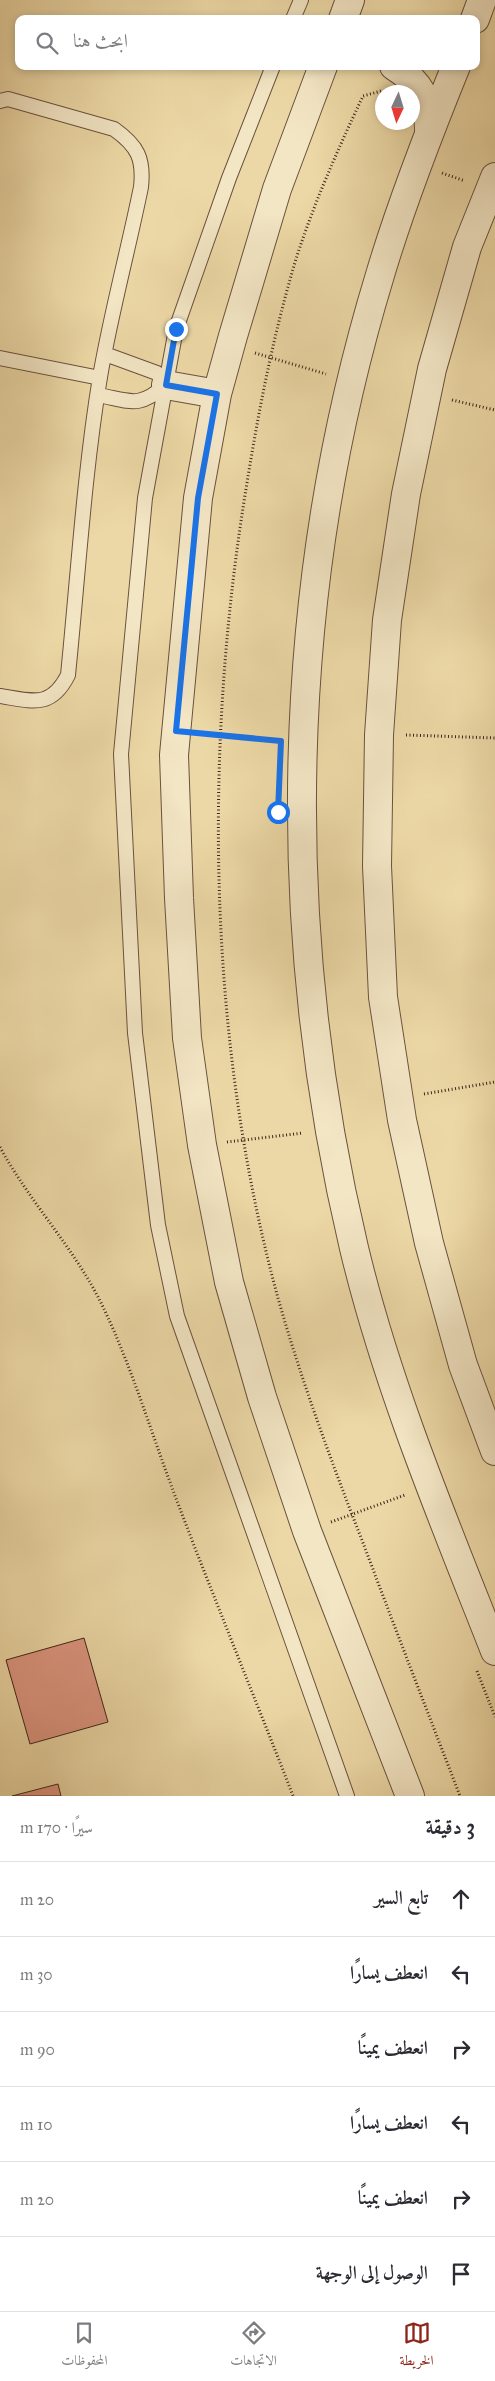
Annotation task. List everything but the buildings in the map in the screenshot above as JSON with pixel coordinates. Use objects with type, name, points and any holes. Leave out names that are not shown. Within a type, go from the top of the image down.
[{"type":"street","points":[[344,15],[350,0]]},
{"type":"street","points":[[476,15],[482,0]]},
{"type":"street","points":[[454,70],[429,133],[380,274],[351,382],[324,515],[308,638],[301,761],[302,884],[311,1007],[329,1130],[355,1250],[389,1369],[430,1486],[495,1651]]},
{"type":"street","points":[[320,75],[277,189],[217,394],[198,498],[174,755],[178,879],[187,1038],[202,1145],[229,1282],[262,1397],[307,1530],[410,1796]]},
{"type":"street","points":[[391,79],[409,76],[422,92],[429,112],[429,133]]},
{"type":"street","points":[[495,177],[467,247],[427,394],[406,494],[387,620],[379,735],[377,866],[383,997],[399,1098],[429,1243],[463,1365],[495,1451]]},
{"type":"street","points":[[166,385],[217,394]]},
{"type":"lane","points":[[295,15],[301,0]]},
{"type":"lane","points":[[272,70],[229,178],[176,329],[144,498],[122,754],[136,1033],[158,1225],[177,1316],[347,1796]]},
{"type":"lane","points":[[0,101],[8,99],[114,129],[128,139],[138,153],[143,170],[100,378],[88,462],[68,675],[62,688],[51,697],[38,702],[0,696]]},
{"type":"lane","points":[[104,354],[156,373],[166,385]]},
{"type":"lane","points":[[0,358],[100,378]]},
{"type":"lane","points":[[98,395],[134,402],[149,399],[166,385]]},
{"type":"path","points":[[391,79],[363,96],[338,148],[297,256],[271,358],[254,440],[232,589],[221,735],[219,805],[222,939],[228,1014],[244,1140],[260,1225],[278,1297],[317,1421],[460,1796]]},
{"type":"path","points":[[231,346],[351,382]]},
{"type":"path","points":[[427,394],[495,410]]},
{"type":"path","points":[[176,731],[281,741],[280,750]]},
{"type":"path","points":[[379,735],[495,738]]},
{"type":"path","points":[[399,1098],[495,1082]]},
{"type":"path","points":[[304,1124],[307,1142]]},
{"type":"path","points":[[202,1145],[305,1132]]},
{"type":"path","points":[[0,1147],[12,1169],[70,1251],[104,1307],[126,1359],[175,1494],[293,1796]]},
{"type":"path","points":[[307,1530],[430,1486]]},
{"type":"path","points":[[477,1670],[495,1717]]},
{"type":"route","points":[[176,329],[166,385],[217,394],[198,498],[176,731],[281,741],[278,812]]}]
